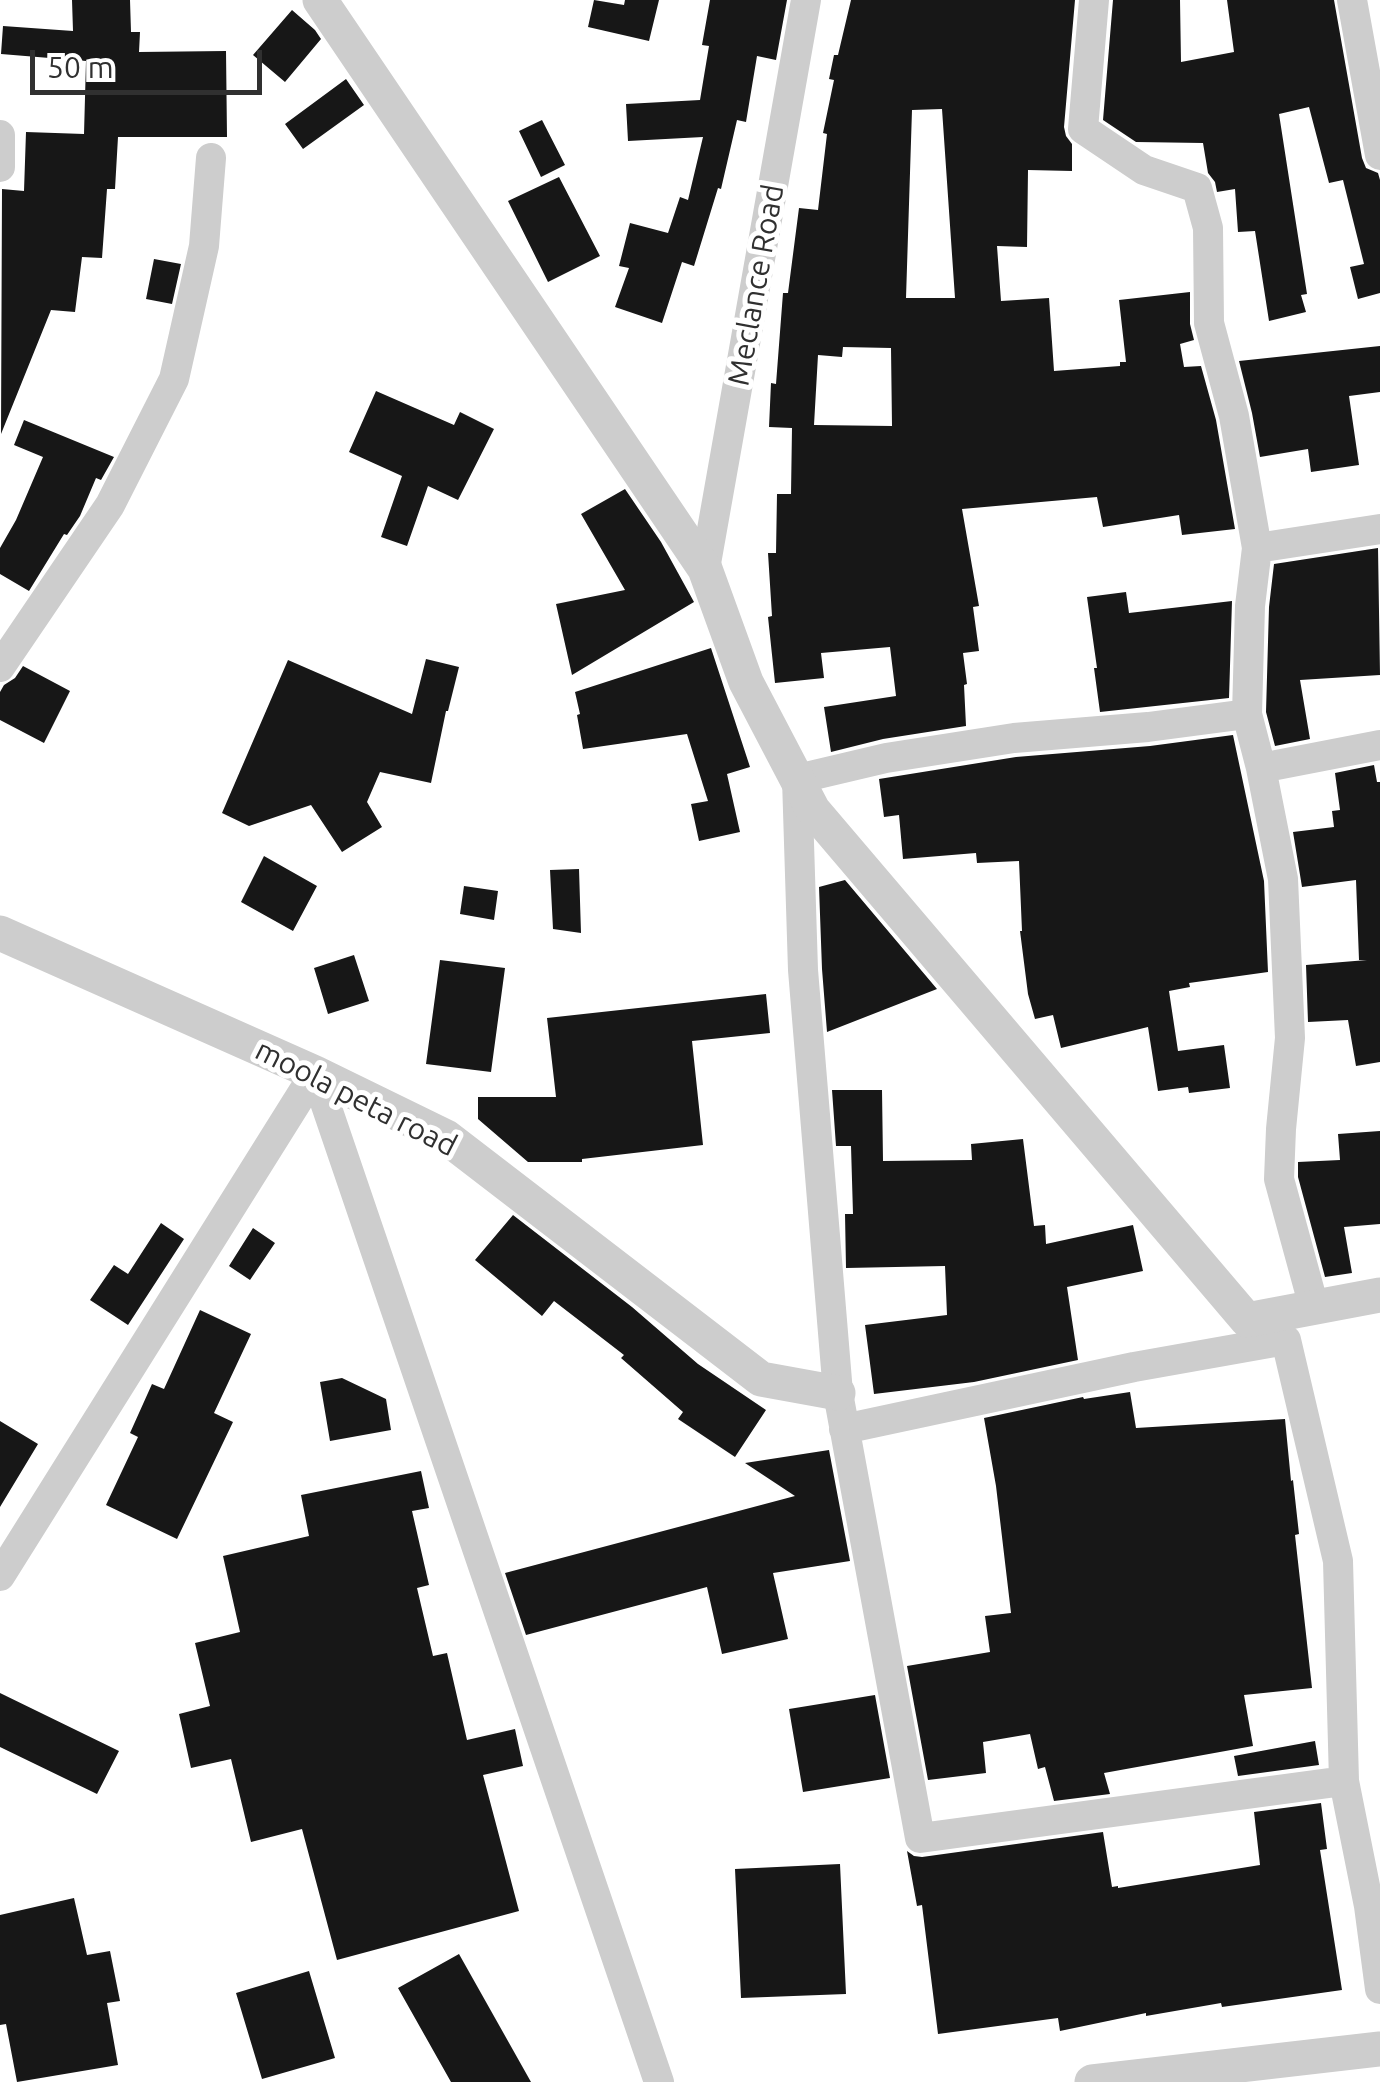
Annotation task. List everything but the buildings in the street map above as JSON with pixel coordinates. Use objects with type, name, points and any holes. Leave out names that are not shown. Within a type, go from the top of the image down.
[{"type":"street","points":[[320,0],[705,569],[746,682],[813,810],[1247,1320],[1286,1340],[1338,1560],[1344,1781],[1374,1904],[1380,1989]]},
{"type":"street","name":"Meclance Road","points":[[705,569],[806,0]]},
{"type":"street","points":[[1094,0],[1083,129],[1144,170],[1197,188],[1208,228],[1209,323],[1234,416],[1257,548],[1250,606],[1247,714],[1283,878],[1290,1038],[1279,1179],[1314,1307]]},
{"type":"street","points":[[1352,0],[1380,156]]},
{"type":"street","points":[[0,135],[0,167]]},
{"type":"street","points":[[0,667],[110,505],[174,380],[204,246],[211,158]]},
{"type":"street","points":[[1257,548],[1380,529]]},
{"type":"street","points":[[797,778],[886,758],[994,741],[1247,714]]},
{"type":"street","points":[[1261,768],[1380,745]]},
{"type":"street","points":[[797,778],[803,970],[838,1393],[920,1838],[1344,1781]]},
{"type":"street","name":"moola peta road","points":[[0,933],[315,1073],[446,1137],[761,1379],[838,1393]]},
{"type":"street","points":[[0,1576],[315,1073]]},
{"type":"street","points":[[315,1073],[660,2082]]},
{"type":"street","points":[[1247,1320],[1380,1295]]},
{"type":"street","points":[[844,1429],[1134,1367],[1286,1340]]},
{"type":"street","points":[[1092,2082],[1380,2050]]}]
